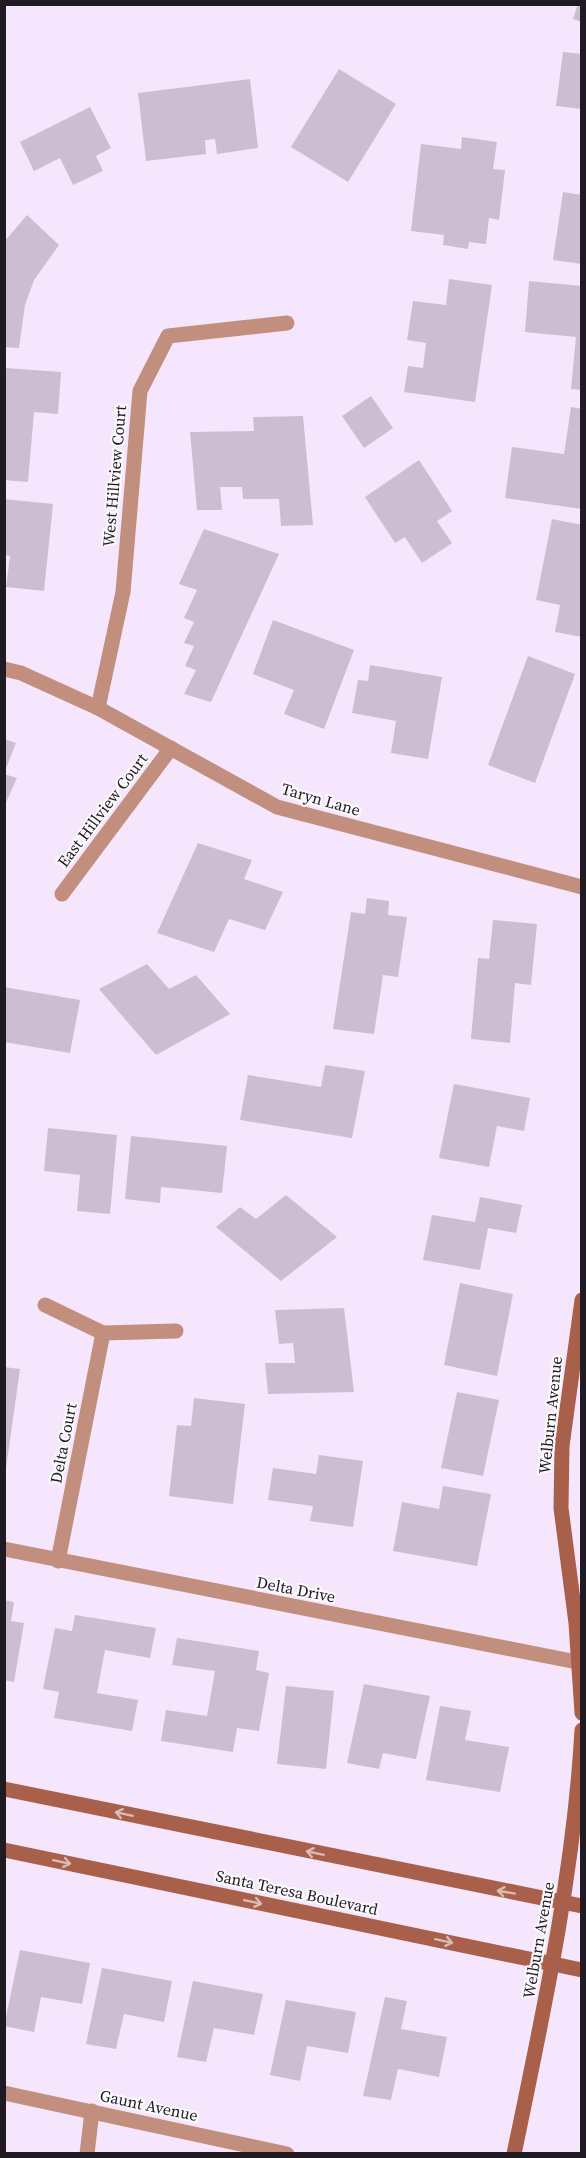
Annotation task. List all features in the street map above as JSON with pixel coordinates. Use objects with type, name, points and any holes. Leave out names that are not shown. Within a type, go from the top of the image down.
[{"type":"main road","name":"Welburn Avenue","points":[[582,1300],[562,1446],[561,1508],[576,1623],[582,1713]]},
{"type":"main road","name":"Welburn Avenue","points":[[514,2154],[563,1903],[582,1730]]},
{"type":"main road","points":[[4,1789],[582,1906]]},
{"type":"main road","name":"Santa Teresa Boulevard","points":[[4,1850],[582,1970]]},
{"type":"street","name":"West Hillview Court","points":[[98,708],[123,592],[140,391],[168,336],[287,323]]},
{"type":"street","name":"Taryn Lane","points":[[4,669],[21,673],[98,708],[277,807],[582,887]]},
{"type":"street","name":"East Hillview Court","points":[[62,894],[171,748]]},
{"type":"street","points":[[45,1305],[103,1332],[176,1331]]},
{"type":"street","name":"Delta Court","points":[[58,1561],[103,1332]]},
{"type":"street","name":"Delta Drive","points":[[4,1549],[580,1663]]},
{"type":"street","name":"Gaunt Avenue","points":[[4,2093],[287,2154]]},
{"type":"street","points":[[87,2154],[92,2111]]},
{"type":"building","points":[[578,4],[582,4],[582,22],[573,19]]},
{"type":"building","points":[[563,52],[582,54],[582,109],[556,106]]},
{"type":"building","points":[[339,69],[396,104],[348,182],[291,147]]},
{"type":"building","points":[[250,79],[258,148],[217,154],[215,139],[205,140],[206,154],[146,161],[138,93]]},
{"type":"building","points":[[90,107],[111,148],[96,156],[103,171],[73,185],[60,158],[34,171],[20,142]]},
{"type":"building","points":[[462,137],[497,142],[493,169],[505,170],[499,220],[489,218],[486,244],[469,242],[468,249],[443,245],[444,235],[411,231],[421,144],[461,149]]},
{"type":"building","points":[[563,192],[582,195],[582,264],[553,260]]},
{"type":"building","points":[[27,215],[59,245],[34,280],[25,305],[19,348],[4,347],[4,242]]},
{"type":"building","points":[[449,279],[492,285],[475,402],[404,392],[408,366],[423,368],[426,343],[407,340],[413,301],[446,305]]},
{"type":"building","points":[[529,281],[582,286],[582,390],[571,389],[576,337],[525,332]]},
{"type":"building","points":[[6,368],[61,372],[58,414],[34,412],[28,482],[4,480]]},
{"type":"building","points":[[371,396],[393,428],[364,448],[342,416]]},
{"type":"building","points":[[571,407],[582,409],[582,509],[505,498],[512,447],[564,454]]},
{"type":"building","points":[[303,416],[313,525],[281,526],[279,499],[243,499],[242,487],[220,487],[222,510],[197,510],[190,432],[254,431],[253,417]]},
{"type":"building","points":[[419,460],[452,511],[437,521],[452,543],[422,563],[405,537],[395,543],[365,497]]},
{"type":"building","points":[[4,499],[53,504],[44,591],[6,587],[10,556],[4,555]]},
{"type":"building","points":[[552,519],[582,525],[582,637],[555,632],[560,605],[536,600]]},
{"type":"building","points":[[204,529],[279,554],[211,702],[184,694],[196,670],[185,666],[194,646],[184,643],[194,622],[184,618],[197,590],[179,584]]},
{"type":"building","points":[[273,620],[354,650],[324,729],[284,714],[294,690],[253,674]]},
{"type":"building","points":[[528,656],[575,674],[535,783],[488,765]]},
{"type":"building","points":[[370,665],[442,677],[428,759],[391,753],[396,721],[352,713],[358,680],[368,681]]},
{"type":"building","points":[[4,739],[16,743],[5,771],[4,771]]},
{"type":"building","points":[[4,774],[17,778],[4,807]]},
{"type":"building","points":[[198,843],[252,860],[244,879],[283,892],[265,930],[229,919],[214,952],[157,933]]},
{"type":"building","points":[[367,898],[389,901],[388,915],[407,917],[398,977],[383,975],[374,1034],[333,1029],[351,912],[365,914]]},
{"type":"building","points":[[493,920],[537,924],[531,985],[515,983],[510,1043],[471,1039],[478,958],[489,959]]},
{"type":"building","points":[[147,964],[169,989],[196,975],[230,1014],[156,1055],[99,989]]},
{"type":"building","points":[[4,987],[80,1000],[70,1053],[4,1042]]},
{"type":"building","points":[[325,1065],[365,1071],[352,1138],[240,1120],[248,1075],[321,1087]]},
{"type":"building","points":[[454,1084],[530,1098],[524,1131],[497,1126],[489,1167],[439,1158]]},
{"type":"building","points":[[48,1128],[117,1135],[110,1214],[77,1211],[80,1175],[44,1171]]},
{"type":"building","points":[[131,1136],[227,1146],[222,1193],[161,1187],[160,1203],[125,1199]]},
{"type":"building","points":[[286,1195],[337,1237],[281,1281],[216,1227],[240,1207],[256,1219]]},
{"type":"building","points":[[480,1197],[522,1205],[516,1233],[488,1228],[480,1270],[423,1260],[432,1215],[475,1222]]},
{"type":"building","points":[[460,1283],[513,1294],[497,1376],[444,1365]]},
{"type":"building","points":[[344,1308],[354,1392],[268,1394],[265,1363],[295,1363],[293,1343],[279,1344],[275,1310]]},
{"type":"building","points":[[4,1367],[20,1369],[6,1468],[4,1468]]},
{"type":"building","points":[[457,1392],[499,1400],[483,1476],[441,1468]]},
{"type":"building","points":[[194,1398],[245,1404],[233,1504],[169,1496],[177,1425],[191,1426]]},
{"type":"building","points":[[319,1455],[363,1461],[353,1527],[310,1521],[313,1506],[268,1500],[273,1468],[316,1474]]},
{"type":"building","points":[[443,1486],[491,1494],[477,1566],[393,1551],[402,1502],[439,1509]]},
{"type":"building","points":[[4,1600],[14,1602],[11,1621],[24,1623],[14,1682],[4,1680]]},
{"type":"building","points":[[75,1615],[156,1628],[150,1658],[105,1650],[97,1693],[138,1700],[132,1731],[54,1718],[59,1692],[43,1689],[55,1628],[72,1631]]},
{"type":"building","points":[[177,1638],[259,1651],[256,1670],[269,1673],[259,1731],[237,1728],[233,1752],[161,1741],[166,1710],[207,1716],[215,1671],[172,1665]]},
{"type":"building","points":[[364,1684],[430,1696],[416,1759],[383,1753],[379,1769],[347,1763]]},
{"type":"building","points":[[286,1686],[334,1691],[326,1769],[277,1764]]},
{"type":"building","points":[[440,1706],[471,1711],[465,1740],[509,1747],[500,1792],[426,1780]]},
{"type":"building","points":[[20,1950],[90,1963],[82,2004],[41,1997],[34,2032],[4,2026]]},
{"type":"building","points":[[102,1968],[172,1981],[164,2022],[124,2014],[116,2049],[86,2044]]},
{"type":"building","points":[[193,1981],[263,1994],[254,2035],[214,2028],[206,2062],[177,2057]]},
{"type":"building","points":[[385,1997],[407,2001],[401,2029],[447,2037],[439,2077],[398,2069],[391,2100],[363,2096]]},
{"type":"building","points":[[286,2000],[356,2012],[348,2053],[307,2046],[300,2081],[270,2075]]}]
